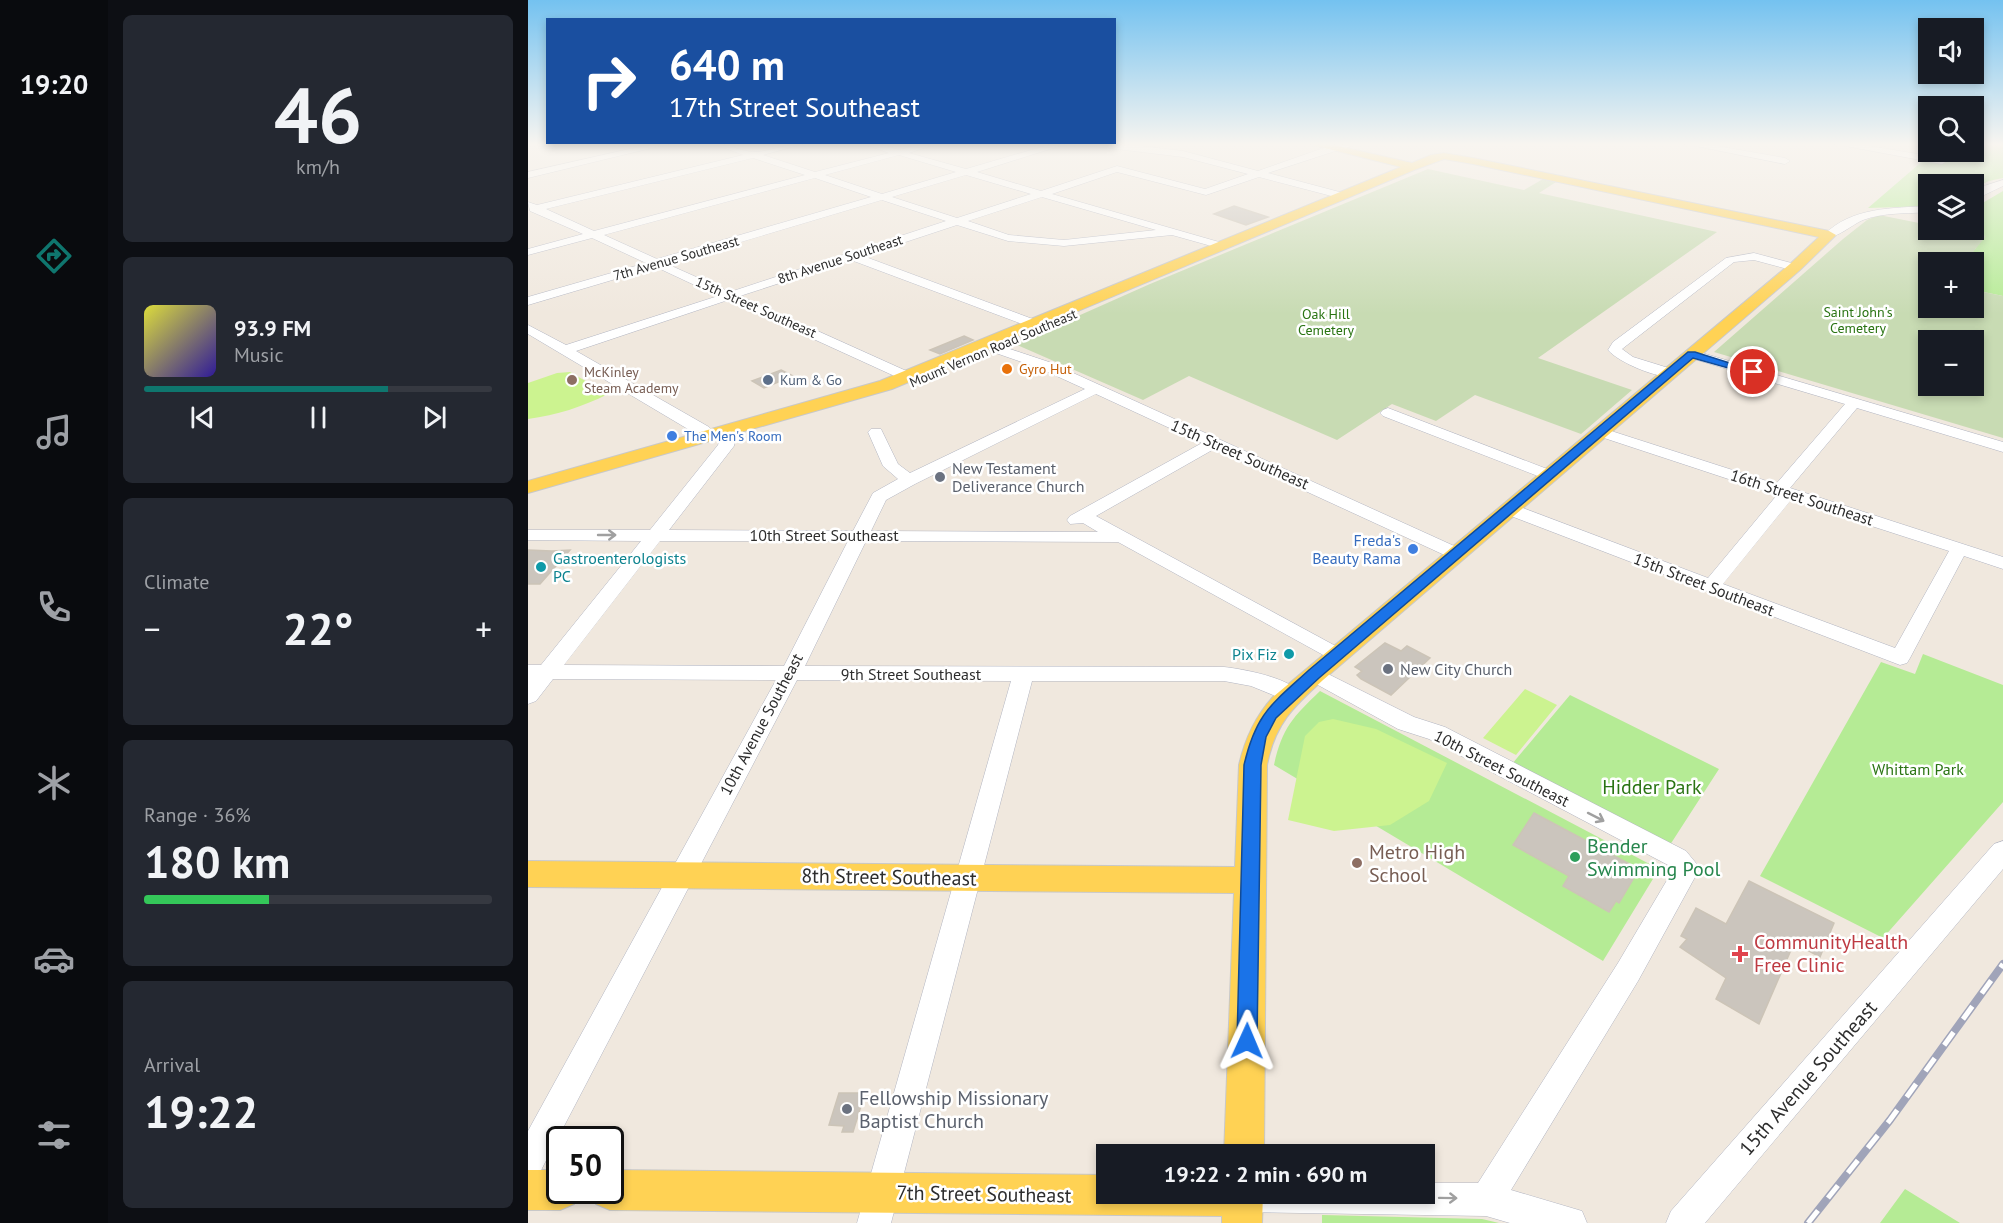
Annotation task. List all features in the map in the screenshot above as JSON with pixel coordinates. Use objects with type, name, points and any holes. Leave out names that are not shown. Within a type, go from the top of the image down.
[{"type":"main road","name":"Mount Vernon Road Southeast","points":[[533,487],[602,464],[912,379],[1033,324],[1333,200]]},
{"type":"main road","name":"Mount Vernon Road Southeast","points":[[528,505],[602,471],[855,402],[1002,345],[1341,200]]},
{"type":"main road","points":[[1661,200],[1829,235]]},
{"type":"main road","points":[[1244,1144],[1251,785],[1258,737],[1271,714],[1290,694],[1795,267],[1829,235]]},
{"type":"main road","points":[[1002,345],[1004,341],[1041,325],[1059,313]]},
{"type":"main road","name":"8th Street Southeast","points":[[528,874],[1250,880]]},
{"type":"main road","points":[[528,1190],[546,1190]]},
{"type":"main road","name":"7th Street Southeast","points":[[624,1191],[878,1208],[1243,1204]]},
{"type":"street","points":[[531,208],[564,200]]},
{"type":"street","points":[[528,252],[722,200]]},
{"type":"street","name":"7th Avenue Southeast","points":[[528,302],[872,200]]},
{"type":"street","points":[[891,200],[1008,238],[1045,242],[1083,242],[1171,232]]},
{"type":"street","name":"8th Avenue Southeast","points":[[564,350],[1023,200]]},
{"type":"street","points":[[1063,200],[1222,246]]},
{"type":"street","name":"15th Street Southeast","points":[[531,208],[912,379]]},
{"type":"street","points":[[1829,235],[1859,216],[1870,212],[1918,210]]},
{"type":"street","points":[[852,256],[1033,324]]},
{"type":"street","points":[[1670,373],[1620,356],[1616,350],[1618,345],[1736,257],[1755,257],[1795,267]]},
{"type":"street","points":[[528,329],[695,425],[708,436]]},
{"type":"street","name":"15th Street Southeast","points":[[1002,345],[1023,357],[1456,554]]},
{"type":"street","points":[[1692,354],[2003,447]]},
{"type":"street","points":[[879,497],[1095,389]]},
{"type":"street","points":[[1711,586],[1854,403]]},
{"type":"street","points":[[1388,413],[1549,475]]},
{"type":"street","points":[[876,432],[891,466],[909,480]]},
{"type":"street","name":"16th Street Southeast","points":[[1600,432],[1959,549],[2001,558]]},
{"type":"street","points":[[528,696],[537,672],[654,535],[726,446],[728,435]]},
{"type":"street","points":[[1047,537],[1213,443]]},
{"type":"street","name":"10th Avenue Southeast","points":[[528,1163],[790,674],[879,497],[881,484],[891,466]]},
{"type":"street","name":"15th Street Southeast","points":[[1509,509],[1900,658],[1959,549]]},
{"type":"street","name":"10th Street Southeast","points":[[1083,516],[1336,655]]},
{"type":"street","name":"10th Street Southeast","points":[[528,535],[1120,537]]},
{"type":"street","name":"9th Street Southeast","points":[[537,672],[1224,674],[1247,676],[1264,681],[1290,694]]},
{"type":"street","points":[[878,1208],[1023,674]]},
{"type":"street","name":"10th Street Southeast","points":[[1314,674],[1406,723],[1437,733],[1677,858],[1688,868],[1622,981],[1486,1200]]},
{"type":"street","name":"15th Avenue Southeast","points":[[1683,1223],[2003,851]]},
{"type":"street","name":"7th Street Southeast","points":[[1435,1201],[1486,1200],[1570,1223]]},
{"type":"green space","name":"Oak Hill Cemetery","points":[[1353,200],[1571,200],[1717,232],[1538,358],[1632,390],[1581,434],[1475,395],[1436,421],[1392,404],[1337,440],[1189,376],[1143,400],[1015,344],[1150,284]]},
{"type":"green space","points":[[1877,200],[1918,200],[1918,206],[1868,208]]},
{"type":"green space","points":[[2003,200],[2003,296],[1984,292],[1984,252],[1973,252],[1985,236],[1984,202]]},
{"type":"green space","name":"Saint John's Cemetery","points":[[1879,215],[1918,223],[1918,240],[1983,240],[1973,252],[1918,252],[1918,318],[1984,318],[1984,292],[2003,296],[2003,438],[1714,352],[1867,220]]},
{"type":"green space","points":[[570,372],[608,394],[569,410],[528,419],[528,383],[557,373]]},
{"type":"green space","name":"Whittam Park","points":[[1923,654],[2003,685],[2003,802],[1883,938],[1760,876],[1881,662],[1915,674]]},
{"type":"green space","points":[[1525,689],[1557,705],[1516,755],[1483,738]]},
{"type":"green space","points":[[1320,691],[1659,869],[1603,961],[1274,765],[1285,732],[1303,708]]},
{"type":"green space","name":"Hidder Park","points":[[1570,695],[1719,769],[1668,848],[1512,764]]},
{"type":"green space","points":[[1333,719],[1376,729],[1447,763],[1429,801],[1390,825],[1334,831],[1288,820],[1305,736],[1319,722]]},
{"type":"green space","points":[[1905,1189],[1960,1223],[1880,1223]]},
{"type":"green space","points":[[1322,1215],[1482,1219],[1499,1223],[1322,1223]]},
{"type":"building","points":[[1234,206],[1268,217],[1246,225],[1214,214]]},
{"type":"building","points":[[964,336],[973,340],[940,354],[930,350]]},
{"type":"building","name":"Kum & Go","points":[[781,370],[793,376],[764,388],[752,381]]},
{"type":"building","name":"Gastroenterologists PC","points":[[528,550],[570,550],[540,584],[528,584]]},
{"type":"building","name":"New City Church","points":[[1385,643],[1401,651],[1407,646],[1430,658],[1391,695],[1361,679],[1357,675],[1362,671],[1355,667]]},
{"type":"building","name":"Bender Swimming Pool","points":[[1534,813],[1639,869],[1619,903],[1616,901],[1609,912],[1563,886],[1569,876],[1513,845]]},
{"type":"building","name":"CommunityHealth Free Clinic","points":[[1749,881],[1834,923],[1820,957],[1794,943],[1759,1024],[1716,999],[1726,978],[1680,947],[1687,939],[1681,936],[1696,908],[1726,924]]},
{"type":"building","name":"Fellowship Missionary Baptist Church","points":[[839,1093],[865,1093],[853,1132],[842,1132],[844,1126],[829,1125]]},
{"type":"railway","points":[[1808,1223],[1890,1120],[2003,964]]},
{"type":"place","name":"Gyro Hut","points":[[1007,369]]},
{"type":"place","name":"McKinley Steam Academy","points":[[572,380]]},
{"type":"place","name":"Kum & Go","points":[[768,380]]},
{"type":"place","name":"The Men's Room","points":[[672,436]]},
{"type":"place","name":"New Testament Deliverance Church","points":[[940,477]]},
{"type":"place","name":"Freda's Beauty Rama","points":[[1413,549]]},
{"type":"place","name":"Gastroenterologists PC","points":[[541,567]]},
{"type":"place","name":"Pix Fiz","points":[[1289,654]]},
{"type":"place","name":"New City Church","points":[[1388,669]]},
{"type":"place","name":"Bender Swimming Pool","points":[[1575,857]]},
{"type":"place","name":"Metro High School","points":[[1357,863]]},
{"type":"place","name":"CommunityHealth Free Clinic","points":[[1740,954]]},
{"type":"place","name":"Fellowship Missionary Baptist Church","points":[[847,1109]]},
{"type":"route","points":[[1247,1041],[1252,765],[1258,737],[1271,714],[1280,703],[1692,354],[1753,372]]}]
